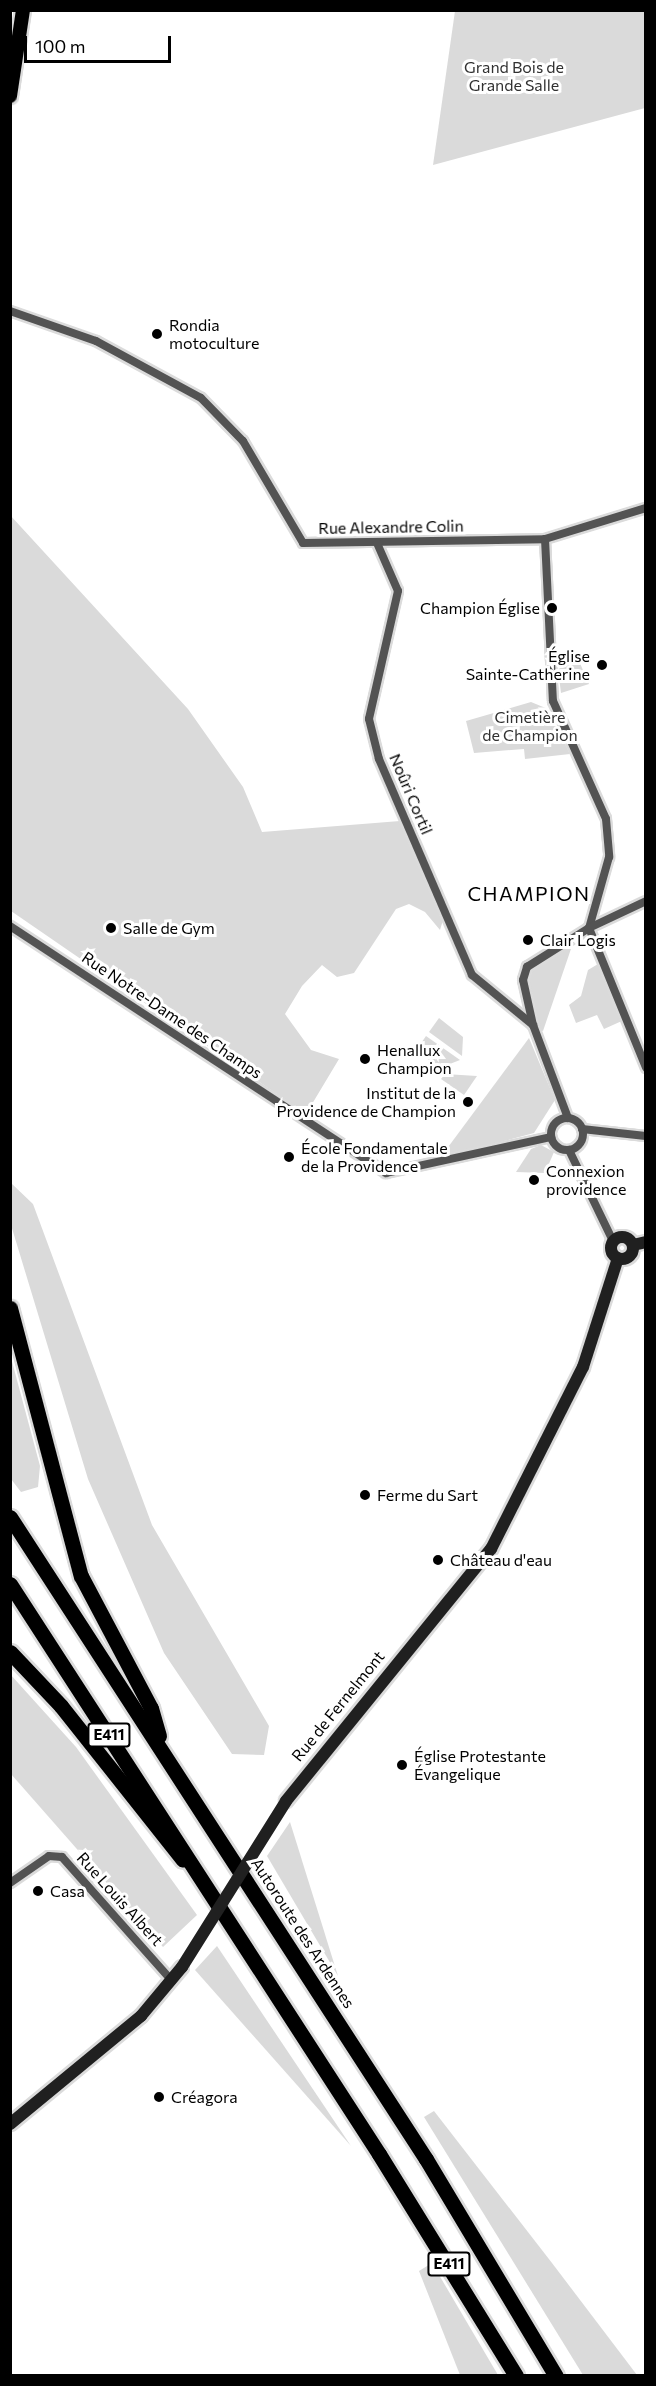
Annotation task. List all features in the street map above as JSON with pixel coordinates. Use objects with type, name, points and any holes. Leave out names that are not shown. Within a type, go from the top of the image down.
[{"type":"highway","points":[[10,1308],[81,1576],[152,1708],[162,1748]]},
{"type":"highway","name":"Autoroute des Ardennes","points":[[10,1516],[426,2159],[556,2376]]},
{"type":"highway","name":"E411","points":[[10,1584],[208,1886],[516,2376]]},
{"type":"highway","points":[[10,1652],[61,1706],[152,1828],[208,1886]]},
{"type":"main road","points":[[10,96],[23,10]]},
{"type":"street","name":"Rue Alexandre Colin","points":[[10,311],[96,341],[201,398],[243,441],[303,543],[545,539],[645,508]]},
{"type":"street","points":[[545,539],[553,701],[606,819],[609,857],[589,928],[645,1068]]},
{"type":"street","name":"Noûri Cortil","points":[[376,543],[398,591],[369,719],[379,759],[472,975],[533,1025]]},
{"type":"street","points":[[645,901],[589,928],[527,967],[524,993],[533,1025],[568,1118],[582,1129],[645,1136]]},
{"type":"street","name":"Rue Notre-Dame des Champs","points":[[10,926],[386,1173],[551,1137]]},
{"type":"street","points":[[568,1118],[554,1125],[551,1137],[558,1147],[569,1150],[613,1241],[611,1251],[618,1258],[628,1257],[639,1244],[622,1236],[613,1241]]},
{"type":"street","points":[[569,1150],[582,1140],[582,1129]]},
{"type":"street","name":"Rue de Fernelmont","points":[[10,2124],[141,2016],[172,1981],[286,1801],[491,1549],[583,1367],[618,1258]]},
{"type":"street","name":"Rue Louis Albert","points":[[10,1883],[50,1856],[62,1857],[172,1981]]},
{"type":"green space","name":"Grand Bois de Grande Salle","points":[[455,11],[645,11],[645,108],[433,165]]},
{"type":"green space","points":[[10,515],[188,709],[243,787],[262,832],[400,821],[443,920],[440,930],[425,912],[409,904],[396,909],[354,973],[337,977],[322,965],[302,986],[285,1014],[311,1050],[339,1059],[306,1114],[11,911]]},
{"type":"green space","points":[[579,661],[589,684],[561,693],[558,669]]},
{"type":"green space","name":"Cimetière de Champion","points":[[531,702],[548,709],[570,754],[525,759],[524,749],[474,753],[466,721]]},
{"type":"green space","points":[[573,943],[543,1031],[537,1029],[525,980],[530,968]]},
{"type":"green space","points":[[598,964],[624,1020],[604,1029],[597,1015],[576,1023],[569,1005],[581,996],[588,970]]},
{"type":"green space","points":[[439,1018],[463,1037],[462,1056],[429,1032]]},
{"type":"green space","points":[[426,1036],[460,1060],[442,1067],[415,1052]]},
{"type":"green space","points":[[529,1038],[555,1100],[534,1133],[440,1158]]},
{"type":"green space","points":[[445,1074],[477,1076],[464,1095],[441,1079]]},
{"type":"green space","points":[[541,1145],[554,1152],[545,1173],[516,1172],[531,1149]]},
{"type":"green space","points":[[11,1183],[33,1204],[152,1525],[269,1726],[264,1755],[232,1754],[164,1653],[88,1479],[11,1225]]},
{"type":"green space","points":[[10,1354],[40,1466],[38,1487],[21,1492],[11,1479]]},
{"type":"green space","points":[[10,1674],[76,1747],[197,1915],[163,1947],[11,1774]]},
{"type":"green space","points":[[290,1822],[338,1976],[267,1856]]},
{"type":"green space","points":[[217,1946],[351,2146],[195,1970]]},
{"type":"green space","points":[[434,2111],[637,2375],[583,2375],[424,2117]]},
{"type":"green space","points":[[432,2263],[498,2375],[460,2375],[419,2271]]},
{"type":"place","name":"Rondia motoculture","points":[[157,334]]},
{"type":"place","name":"Champion Église","points":[[552,608]]},
{"type":"place","name":"Église Sainte-Catherine","points":[[602,665]]},
{"type":"place","name":"Salle de Gym","points":[[111,928]]},
{"type":"place","name":"Clair Logis","points":[[528,940]]},
{"type":"place","name":"Henallux Champion","points":[[365,1059]]},
{"type":"place","name":"Institut de la Providence de Champion","points":[[468,1102]]},
{"type":"place","name":"École Fondamentale de la Providence","points":[[289,1157]]},
{"type":"place","name":"Connexion providence","points":[[534,1180]]},
{"type":"place","name":"Ferme du Sart","points":[[365,1495]]},
{"type":"place","name":"Château d'eau","points":[[438,1560]]},
{"type":"place","name":"Église Protestante Évangelique","points":[[402,1765]]},
{"type":"place","name":"Casa","points":[[38,1891]]},
{"type":"place","name":"Créagora","points":[[159,2097]]},
{"type":"district","name":"CHAMPION","points":[[529,893]]}]
